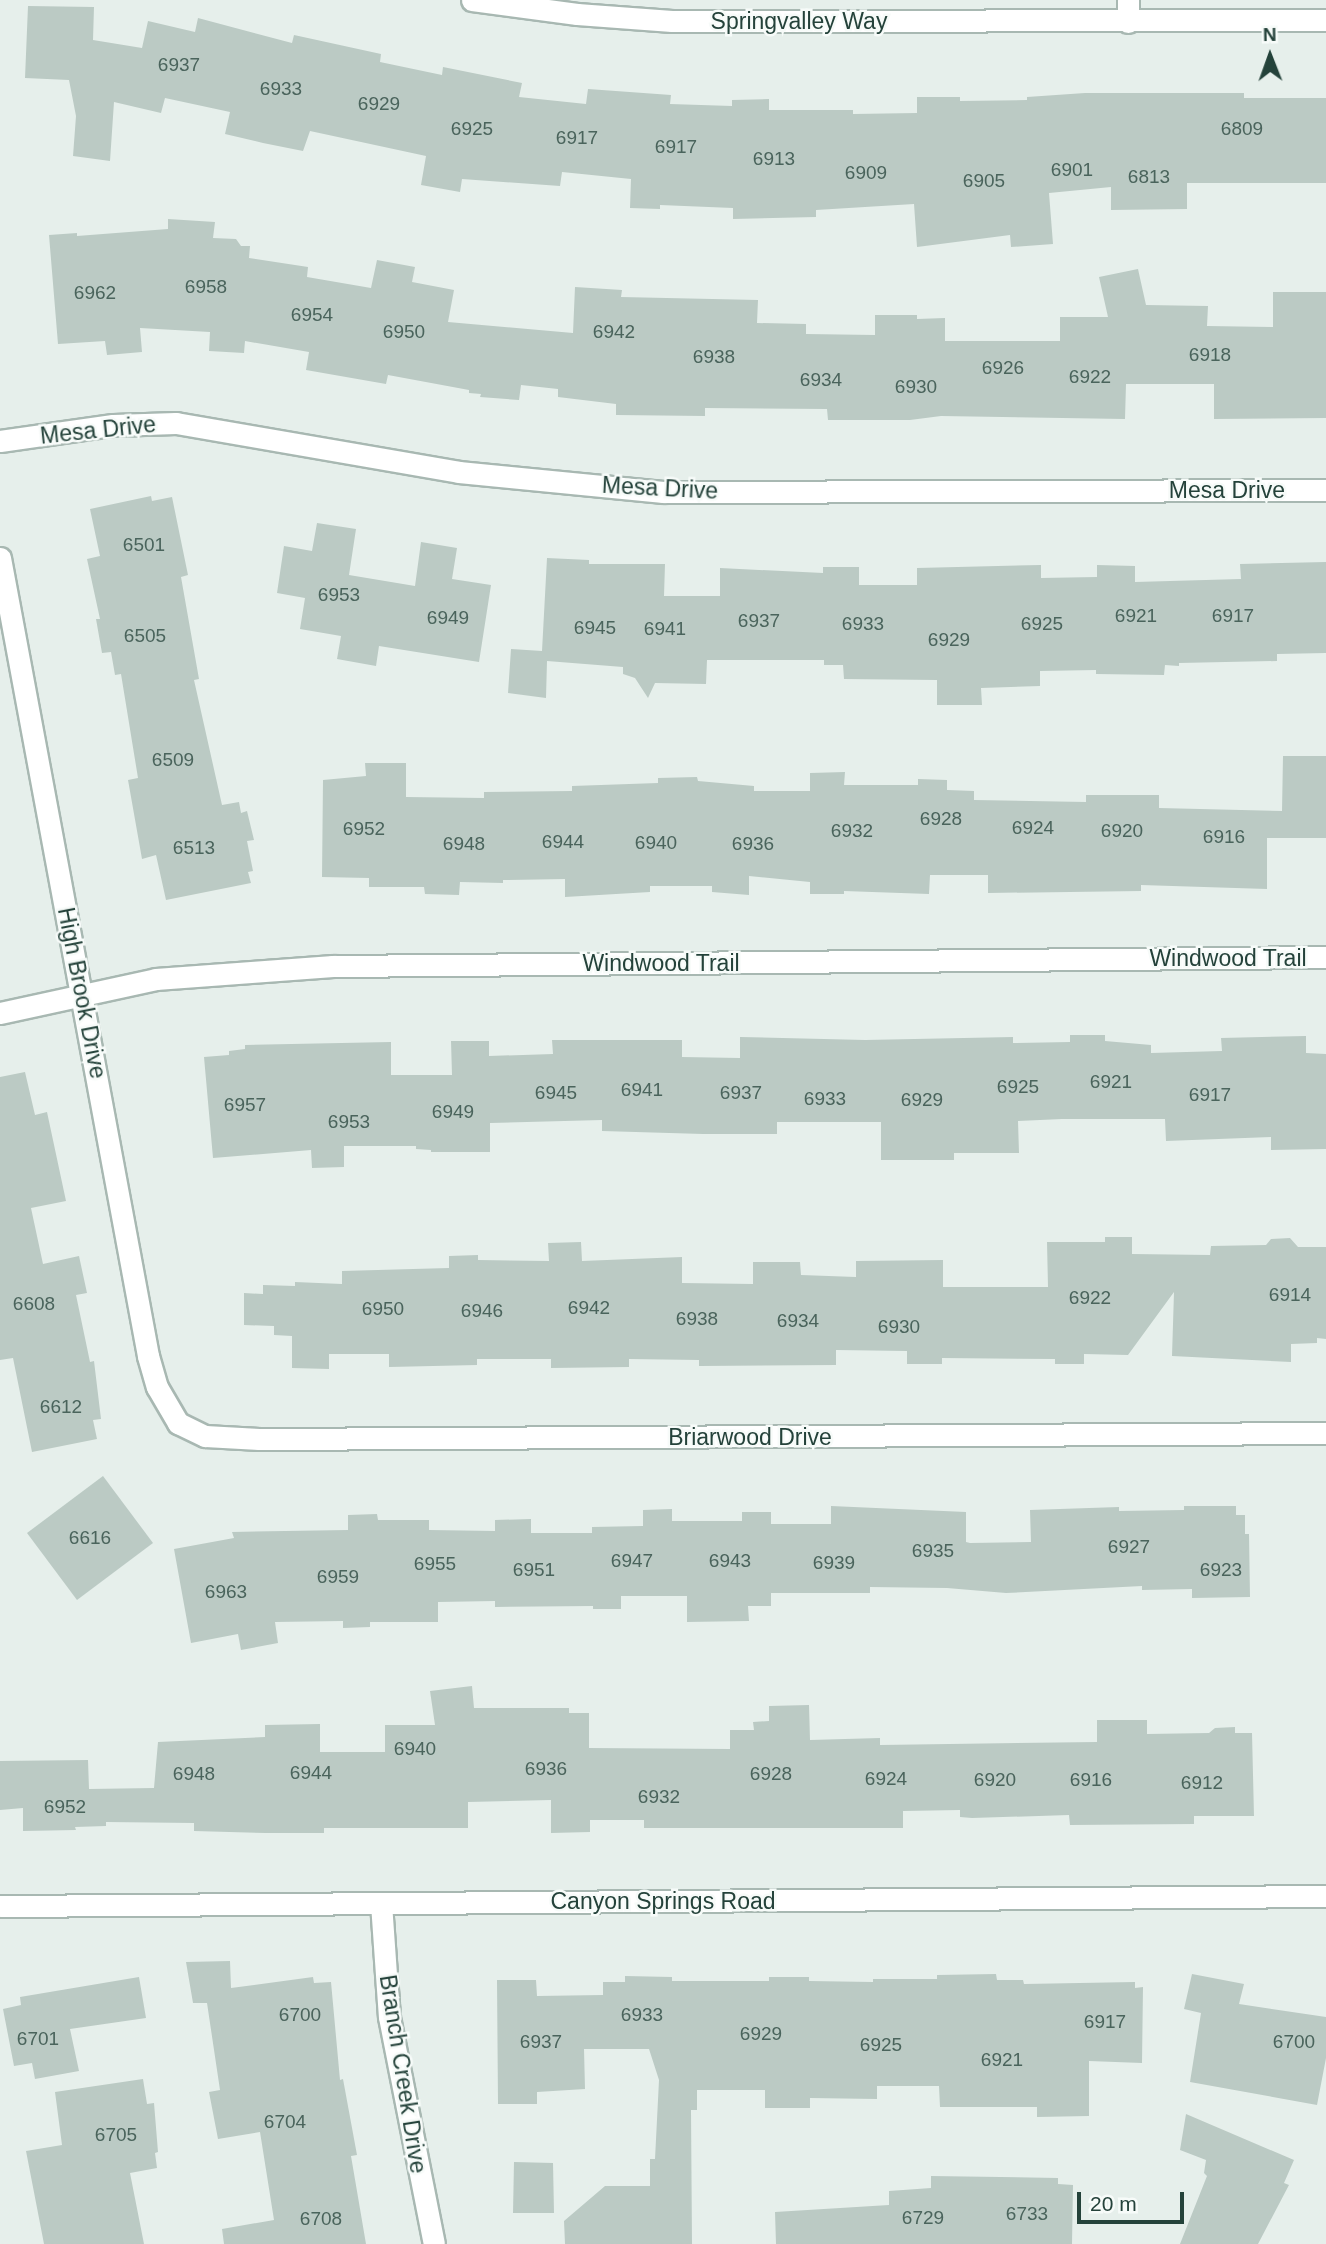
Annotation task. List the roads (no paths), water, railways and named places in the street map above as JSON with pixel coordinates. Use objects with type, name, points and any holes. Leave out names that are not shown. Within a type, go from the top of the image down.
[{"type":"street","name":"Springvalley Way","points":[[472,0],[577,14],[672,21],[1326,20]]},
{"type":"street","points":[[1128,0],[1128,22]]},
{"type":"street","name":"Mesa Drive","points":[[0,441],[113,425],[176,423],[458,472],[663,492],[1326,490]]},
{"type":"street","name":"High Brook Drive","points":[[0,558],[148,1356],[157,1387],[178,1423]]},
{"type":"street","name":"Windwood Trail","points":[[0,1013],[156,979],[333,965],[1326,957]]},
{"type":"street","name":"Briarwood Drive","points":[[178,1423],[205,1436],[259,1439],[1326,1433]]},
{"type":"street","name":"Canyon Springs Road","points":[[0,1906],[1326,1896]]},
{"type":"street","name":"Branch Creek Drive","points":[[381,1903],[389,2017],[434,2244]]}]
